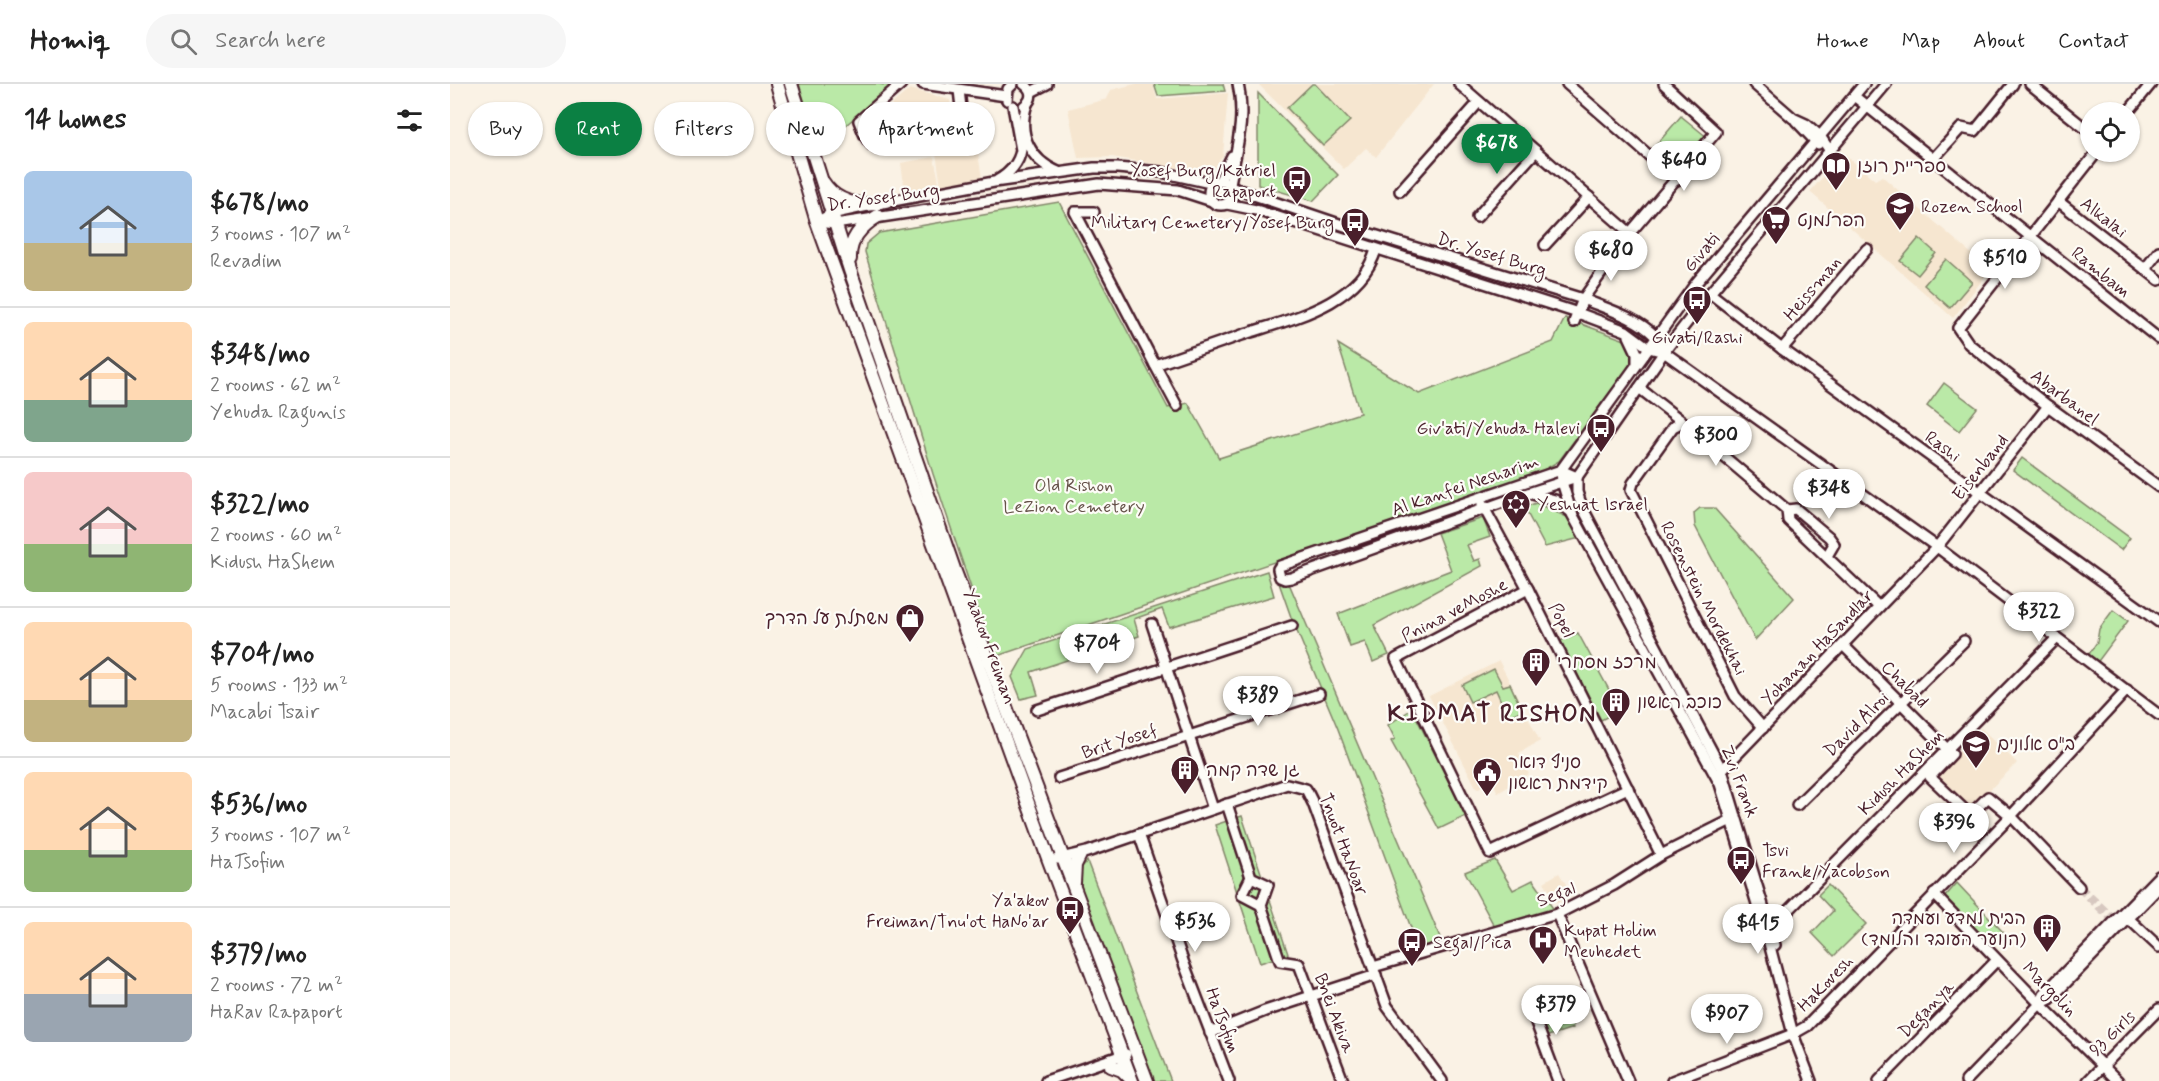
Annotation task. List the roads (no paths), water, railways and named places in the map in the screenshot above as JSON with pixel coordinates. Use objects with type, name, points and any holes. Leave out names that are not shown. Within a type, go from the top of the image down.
[{"type":"main road","name":"Yaakov Freiman","points":[[777,84],[817,222],[1058,861],[1115,1037],[1117,1060],[1131,1080]]},
{"type":"main road","name":"Yaakov Freiman","points":[[791,84],[850,270],[954,569],[1055,840],[1058,861],[1074,888],[1147,1081]]},
{"type":"main road","points":[[817,170],[825,185],[839,198],[877,210],[861,227],[854,239],[849,252],[850,270]]},
{"type":"main road","points":[[1055,840],[1064,848],[1082,853],[1075,865],[1074,888]]},
{"type":"street","points":[[901,84],[859,121],[866,139],[871,146],[878,149],[960,138],[964,134],[959,90]]},
{"type":"street","points":[[923,84],[1006,96]]},
{"type":"street","points":[[993,182],[1010,171],[1020,156],[1021,150],[1012,106],[1006,96],[1013,84]]},
{"type":"street","points":[[1024,84],[1031,92],[1023,118],[1028,146],[1038,160],[1058,172]]},
{"type":"street","points":[[1031,92],[1047,84]]},
{"type":"street","points":[[1236,149],[1218,181],[1209,190],[1212,201],[1219,205],[1227,204],[1234,195],[1232,186],[1236,149],[1242,127],[1241,96],[1238,84]]},
{"type":"street","points":[[1459,84],[1630,233]]},
{"type":"street","points":[[1567,84],[1677,180]]},
{"type":"street","points":[[1576,317],[1583,299],[1630,233],[1716,132],[1664,84]]},
{"type":"street","points":[[1754,84],[1795,121],[1804,141],[1804,149],[1799,159]]},
{"type":"street","name":"Givati","points":[[1561,470],[1696,283],[1864,84]]},
{"type":"street","name":"Givati","points":[[1577,477],[1664,352],[1710,293],[1886,84]]},
{"type":"street","points":[[1933,159],[1961,128],[1975,131],[2013,84]]},
{"type":"street","points":[[2030,84],[2080,124]]},
{"type":"street","points":[[2136,102],[2151,84]]},
{"type":"street","name":"Rambam","points":[[1854,96],[2159,339]]},
{"type":"street","points":[[1400,191],[1479,102]]},
{"type":"street","points":[[1012,106],[1020,107],[1027,104]]},
{"type":"street","points":[[1795,121],[1806,124],[1830,151]]},
{"type":"street","points":[[1477,217],[1536,151]]},
{"type":"street","points":[[2030,236],[2089,162]]},
{"type":"street","name":"Dr. Yosef Burg","points":[[817,222],[993,182],[1094,168],[1161,172],[1218,181]]},
{"type":"street","points":[[1218,181],[1232,186]]},
{"type":"street","name":"Dr. Yosef Burg","points":[[877,210],[1099,184],[1168,189],[1212,201]]},
{"type":"street","name":"Dr. Yosef Burg","points":[[1232,186],[1348,227],[1607,308],[1637,322],[1656,337],[1664,352]]},
{"type":"street","points":[[1545,245],[1589,197]]},
{"type":"street","name":"Alkalai","points":[[2058,201],[2159,280]]},
{"type":"street","name":"Dr. Yosef Burg","points":[[1227,204],[1256,210],[1576,317],[1626,331],[1648,348],[1664,352]]},
{"type":"street","points":[[1094,212],[1075,212],[1178,406]]},
{"type":"street","name":"Abarbanel","points":[[2030,236],[1958,328],[1969,344],[2048,406],[2159,487]]},
{"type":"street","name":"Heissman","points":[[1782,349],[1867,249]]},
{"type":"street","points":[[1155,365],[1285,321],[1324,305],[1346,292],[1372,262],[1376,250]]},
{"type":"street","points":[[2145,269],[2159,251]]},
{"type":"street","points":[[1594,282],[1597,298],[1607,308]]},
{"type":"street","name":"Rashi","points":[[1710,293],[1782,349],[2159,622]]},
{"type":"street","points":[[1626,331],[1637,353],[1637,364]]},
{"type":"street","points":[[1664,352],[1937,547],[2159,715]]},
{"type":"street","points":[[1639,388],[1787,510],[1788,520],[1878,607]]},
{"type":"street","name":"Eisenband","points":[[1937,547],[2048,406]]},
{"type":"street","name":"Rosenstein Mordekhai","points":[[1683,422],[1673,427],[1633,483],[1631,490],[1735,696],[1763,728]]},
{"type":"street","points":[[1561,470],[1562,482]]},
{"type":"street","name":"Al Kanfei Nesharim","points":[[1561,470],[1577,477],[1291,578],[1280,577],[1278,569],[1280,566],[1561,470]]},
{"type":"street","name":"Zvi Frank","points":[[1577,477],[1577,492],[1582,507],[1722,770],[1768,943],[1811,1081]]},
{"type":"street","name":"Zvi Frank","points":[[1562,482],[1572,514],[1720,784],[1771,928],[1795,1030],[1818,1081]]},
{"type":"street","points":[[1528,493],[1555,500],[1572,514]]},
{"type":"street","name":"Popel","points":[[1479,498],[1528,589],[1661,855]]},
{"type":"street","points":[[1787,510],[1796,509],[1829,537],[1834,544],[1827,556]]},
{"type":"street","name":"Yohanan HaSandlar","points":[[1722,770],[1937,547]]},
{"type":"street","name":"Pnina veMoshe","points":[[1528,589],[1396,659],[1490,853],[1628,788]]},
{"type":"street","points":[[1152,624],[1214,808]]},
{"type":"street","points":[[1037,710],[1292,626]]},
{"type":"street","name":"Kidush HaShem","points":[[1771,928],[2056,639]]},
{"type":"street","name":"David Alroi","points":[[1797,805],[1964,641]]},
{"type":"street","name":"Chabad","points":[[1843,645],[1947,749]]},
{"type":"street","name":"HaKovesh","points":[[1672,1081],[1807,1026],[2011,816],[2127,690]]},
{"type":"street","name":"Brit Yosef","points":[[1059,778],[1319,694]]},
{"type":"street","points":[[1947,749],[1952,754],[1930,777],[1970,815],[1988,797],[2011,816],[2079,887]]},
{"type":"street","name":"Tnuot HaNoar","points":[[1058,861],[1287,784],[1306,789],[1387,1006],[1442,1081]]},
{"type":"street","name":"Bnei Akiva","points":[[1227,804],[1251,877],[1242,895],[1261,905]]},
{"type":"street","name":"Segal","points":[[1210,1033],[1374,971],[1557,914],[1614,885],[1661,855],[1734,819]]},
{"type":"street","name":"HaTsofim","points":[[1139,834],[1229,1081]]},
{"type":"street","points":[[2040,1004],[2044,994],[2159,876]]},
{"type":"street","name":"Bnei Akiva","points":[[1251,877],[1268,885],[1261,905],[1280,961],[1299,963],[1343,1081]]},
{"type":"street","points":[[1966,1081],[2040,1004],[2050,999],[2159,887]]},
{"type":"street","name":"Margolin","points":[[1934,894],[2118,1081]]},
{"type":"street","points":[[1557,914],[1628,1081]]},
{"type":"street","points":[[2128,918],[2159,947]]},
{"type":"street","name":"Deganya","points":[[1879,1081],[1997,960]]},
{"type":"street","points":[[1528,1001],[1558,1081]]},
{"type":"street","name":"93 Girls","points":[[2088,1081],[2159,1009]]},
{"type":"street","points":[[1046,1081],[1137,1053]]},
{"type":"tunnel","points":[[2079,887],[2115,921]]},
{"type":"place","name":"ספריית רוזן","points":[[1836,192]]},
{"type":"place","name":"Yosef Burg/Katriel Rapaport","points":[[1297,206]]},
{"type":"place","name":"Rozen School","points":[[1900,232]]},
{"type":"place","name":"הפרלמנט","points":[[1776,246]]},
{"type":"place","name":"Military Cemetery/Yosef Burg","points":[[1355,248]]},
{"type":"place","name":"Givati/Rashi","points":[[1697,326]]},
{"type":"place","name":"Giv'ati/Yehuda Halevi","points":[[1601,454]]},
{"type":"place","name":"Yeshuat Israel","points":[[1516,530]]},
{"type":"place","name":"משתלת על הדרך","points":[[910,644]]},
{"type":"place","name":"מרכז מסחרי","points":[[1536,688]]},
{"type":"place","name":"כוכב ראשון","points":[[1616,728]]},
{"type":"place","name":"ב\"ס אלונים","points":[[1976,770]]},
{"type":"place","name":"גן שדה קמה","points":[[1185,796]]},
{"type":"place","name":"סניף דואר קידמת ראשון","points":[[1487,798]]},
{"type":"place","name":"Tsvi Frank/Yacobson","points":[[1741,886]]},
{"type":"place","name":"Ya'akov Freiman/Tnu'ot HaNo'ar","points":[[1070,936]]},
{"type":"place","name":"הבית למדע ועמדה (הנוער העובד והלומד)","points":[[2047,954]]},
{"type":"place","name":"Kupat Holim Meuhedet","points":[[1543,966]]},
{"type":"place","name":"Segal/Pica","points":[[1412,968]]},
{"type":"district","name":"KIDMAT RISHON","points":[[1492,713]]},
{"type":"park label","name":"Old Rishon LeZion Cemetery","points":[[1074,495]]}]
